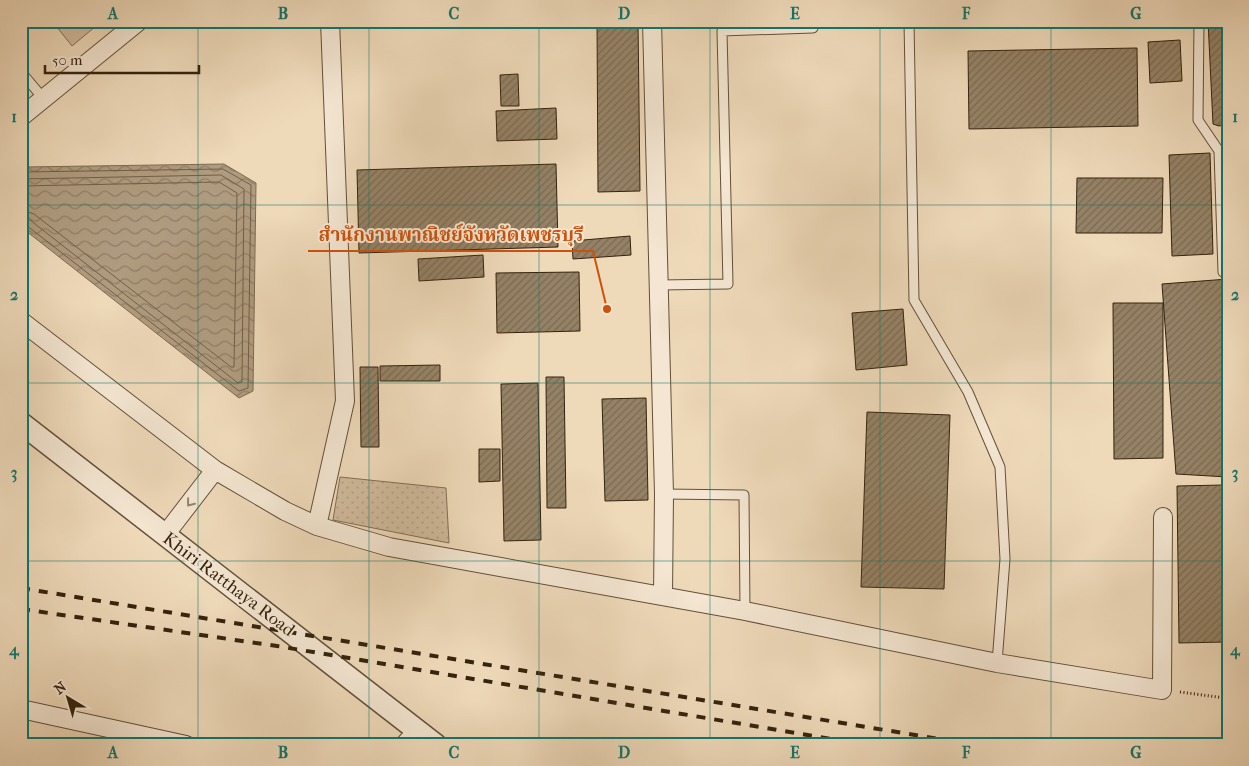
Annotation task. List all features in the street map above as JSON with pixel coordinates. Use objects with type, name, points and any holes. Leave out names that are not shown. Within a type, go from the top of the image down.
[{"type":"street","points":[[21,116],[139,21]]},
{"type":"street","points":[[317,526],[345,401],[330,21]]},
{"type":"street","points":[[652,21],[664,494],[663,596]]},
{"type":"street","points":[[21,321],[216,470],[285,511],[317,526],[389,547],[745,611],[997,663],[1162,690],[1163,517]]},
{"type":"street","name":"Khiri Ratthaya Road","points":[[21,423],[339,668],[411,738],[436,745]]},
{"type":"street","points":[[165,535],[216,470]]},
{"type":"street","points":[[24,715],[156,742],[186,745]]},
{"type":"lane","points":[[909,21],[914,300],[968,392],[1000,467],[1005,558],[997,663]]},
{"type":"lane","points":[[1199,21],[1198,120],[1219,151],[1223,272]]},
{"type":"lane","points":[[659,285],[728,284],[722,31],[813,28]]},
{"type":"lane","points":[[21,72],[43,98]]},
{"type":"lane","points":[[664,494],[744,495],[745,611]]},
{"type":"path","points":[[1162,690],[1225,698],[1228,702]]},
{"type":"shaded area","points":[[52,21],[102,21],[72,46]]},
{"type":"shaded area","points":[[350,21],[519,21],[350,27]]},
{"type":"shaded area","points":[[340,477],[446,488],[449,543],[333,520]]},
{"type":"water","points":[[224,164],[256,183],[253,391],[239,398],[21,227],[21,169],[24,167]]},
{"type":"building","points":[[597,21],[638,21],[640,191],[598,192]]},
{"type":"building","points":[[1133,21],[1180,21],[1180,27],[1133,27]]},
{"type":"building","points":[[1208,21],[1228,21],[1228,124],[1219,126],[1213,124]]},
{"type":"building","points":[[1180,40],[1182,81],[1150,83],[1148,42]]},
{"type":"building","points":[[1137,48],[1138,126],[969,129],[968,51]]},
{"type":"building","points":[[518,74],[519,106],[501,106],[500,75]]},
{"type":"building","points":[[556,108],[557,139],[497,141],[496,111]]},
{"type":"building","points":[[1210,153],[1213,254],[1172,256],[1169,155]]},
{"type":"building","points":[[556,164],[558,247],[359,253],[357,170]]},
{"type":"building","points":[[1077,178],[1163,178],[1162,233],[1076,233]]},
{"type":"building","points":[[630,236],[631,255],[573,259],[572,241]]},
{"type":"building","points":[[483,255],[484,277],[419,281],[418,259]]},
{"type":"building","points":[[579,272],[580,331],[497,333],[496,273]]},
{"type":"building","points":[[1228,279],[1228,477],[1176,474],[1162,284]]},
{"type":"building","points":[[1113,303],[1163,303],[1163,458],[1114,459]]},
{"type":"building","points":[[903,309],[907,365],[856,370],[852,313]]},
{"type":"building","points":[[440,365],[440,381],[380,381],[380,366]]},
{"type":"building","points":[[360,367],[378,367],[379,447],[361,447]]},
{"type":"building","points":[[546,377],[564,377],[566,508],[547,508]]},
{"type":"building","points":[[538,383],[541,540],[504,541],[501,384]]},
{"type":"building","points":[[646,398],[648,500],[605,501],[602,399]]},
{"type":"building","points":[[867,412],[950,415],[944,589],[861,587]]},
{"type":"building","points":[[479,449],[500,449],[500,481],[479,482]]},
{"type":"building","points":[[1223,485],[1225,642],[1179,643],[1177,486]]},
{"type":"railway","points":[[21,588],[976,745]]},
{"type":"railway","points":[[21,609],[277,646],[867,745]]},
{"type":"place","name":"สำนักงานพาณิชย์จังหวัดเพชรบุรี","points":[[607,309]]}]
